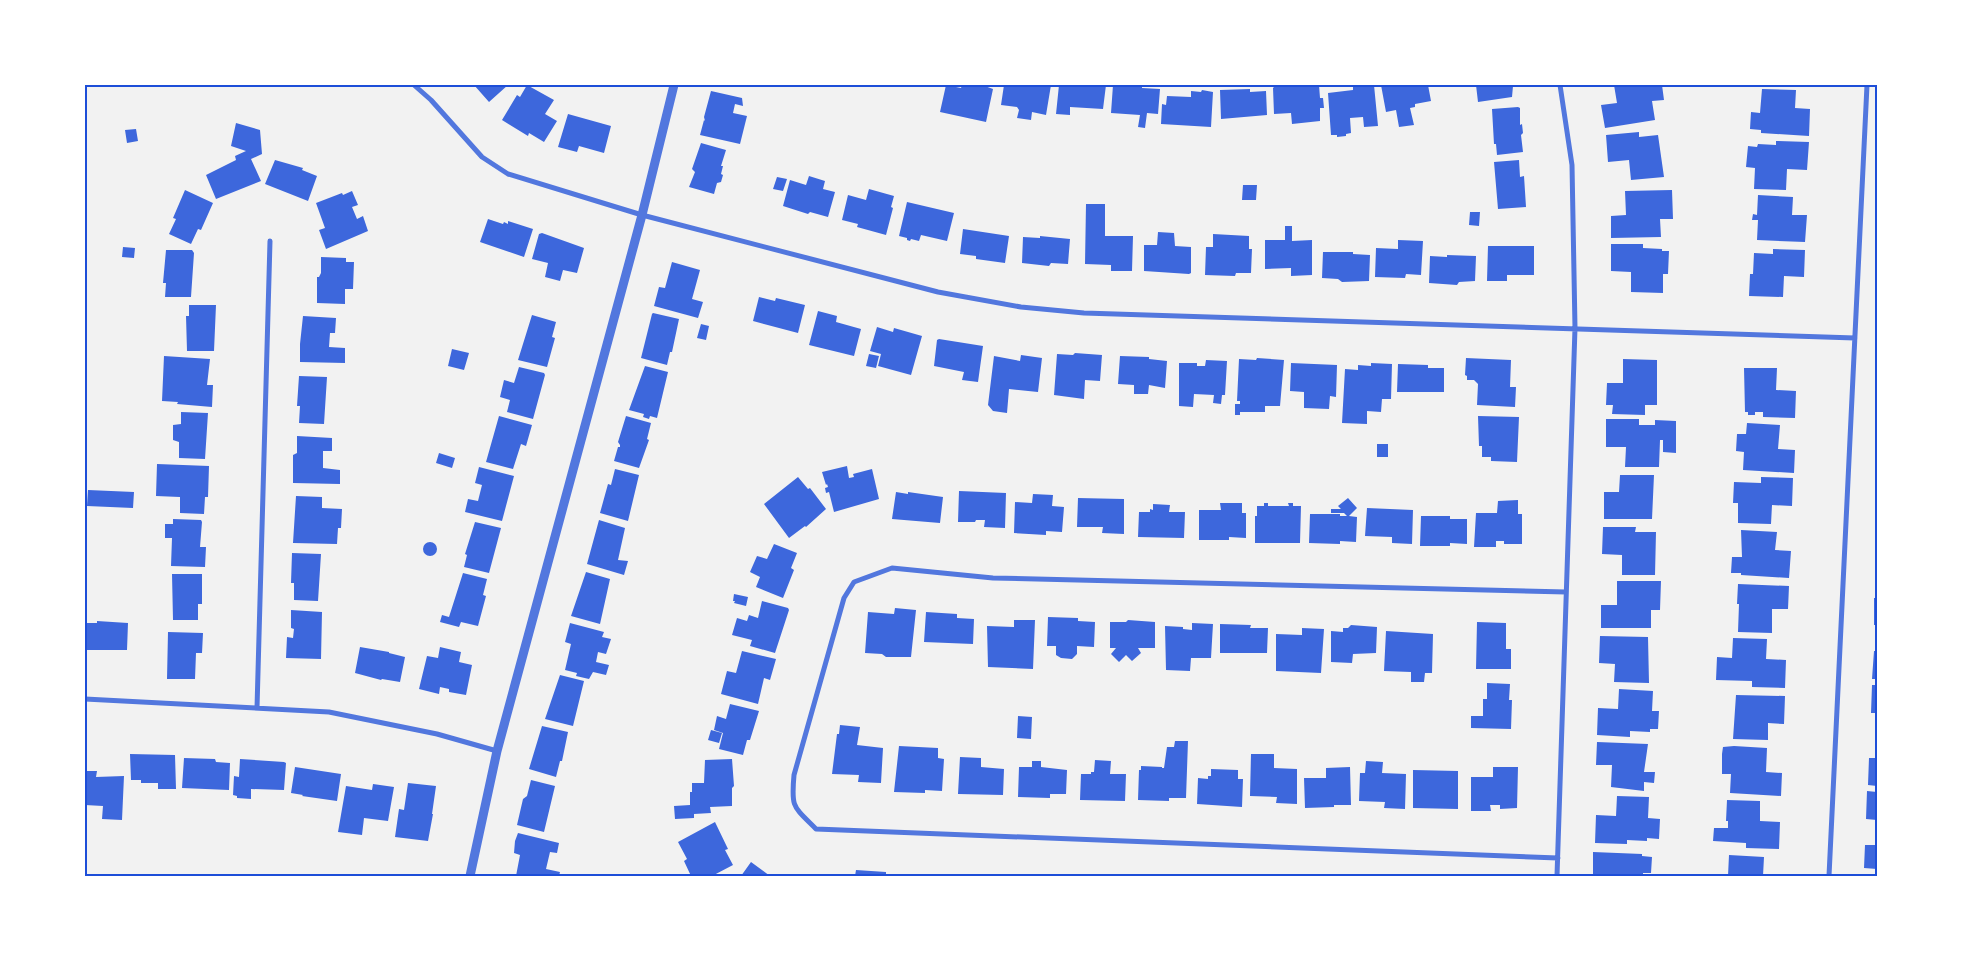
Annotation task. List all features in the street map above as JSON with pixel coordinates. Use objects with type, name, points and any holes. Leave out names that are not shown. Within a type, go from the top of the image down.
[{"type":"street","points":[[414,85],[431,100],[482,157],[508,174],[642,215],[938,292],[1021,307],[1084,313],[1855,338]]},
{"type":"street","points":[[470,876],[497,751],[642,215],[674,85]]},
{"type":"street","points":[[1557,876],[1575,328],[1572,165],[1560,85]]},
{"type":"street","points":[[1829,876],[1867,85]]},
{"type":"street","points":[[257,708],[270,241]]},
{"type":"street","points":[[1558,858],[816,829],[797,810],[792,799],[794,775],[844,598],[854,582],[892,568],[993,578],[1566,592]]},
{"type":"street","points":[[85,699],[329,712],[437,734],[497,751]]},
{"type":"building","points":[[474,85],[508,85],[489,102]]},
{"type":"building","points":[[527,85],[554,100],[545,114],[557,121],[544,142],[529,133],[528,136],[502,120],[517,95],[520,97]]},
{"type":"building","points":[[946,85],[961,88],[962,85],[982,85],[993,89],[986,122],[940,112]]},
{"type":"building","points":[[1004,85],[1051,85],[1046,115],[1032,112],[1031,120],[1017,118],[1019,110],[1017,107],[1001,105]]},
{"type":"building","points":[[1059,85],[1106,85],[1103,109],[1070,107],[1070,115],[1056,114]]},
{"type":"building","points":[[1113,85],[1142,85],[1142,88],[1160,89],[1158,114],[1147,113],[1145,128],[1138,127],[1140,115],[1111,113]]},
{"type":"building","points":[[1319,85],[1320,98],[1323,98],[1324,108],[1320,108],[1320,121],[1292,124],[1291,113],[1274,114],[1273,88],[1275,86]]},
{"type":"building","points":[[1353,85],[1374,85],[1378,126],[1364,127],[1363,117],[1350,118],[1351,133],[1346,134],[1346,136],[1337,137],[1337,135],[1331,135],[1328,93],[1353,90]]},
{"type":"building","points":[[1381,85],[1428,85],[1431,101],[1415,104],[1415,107],[1410,108],[1414,125],[1399,127],[1396,110],[1386,112]]},
{"type":"building","points":[[1476,85],[1511,85],[1513,86],[1512,97],[1478,102]]},
{"type":"building","points":[[1614,85],[1662,85],[1664,100],[1652,101],[1655,120],[1605,128],[1601,105],[1617,103]]},
{"type":"building","points":[[1250,89],[1250,92],[1266,91],[1267,115],[1221,119],[1220,90]]},
{"type":"building","points":[[1762,89],[1796,90],[1795,108],[1810,109],[1809,136],[1761,133],[1761,130],[1750,129],[1751,112],[1760,113]]},
{"type":"building","points":[[1202,90],[1213,92],[1211,127],[1161,124],[1162,104],[1166,105],[1167,96],[1191,97],[1191,91],[1201,92]]},
{"type":"building","points":[[711,91],[742,98],[743,106],[735,104],[733,113],[747,116],[740,144],[700,135]]},
{"type":"building","points":[[1520,108],[1520,125],[1522,124],[1523,133],[1521,135],[1523,152],[1497,155],[1496,144],[1494,144],[1492,109]]},
{"type":"building","points":[[568,114],[611,126],[604,153],[579,146],[577,152],[558,147]]},
{"type":"building","points":[[236,123],[260,130],[262,154],[251,159],[261,181],[216,199],[206,175],[236,160],[235,156],[246,151],[231,146]]},
{"type":"building","points":[[136,129],[138,141],[127,143],[125,130]]},
{"type":"building","points":[[1639,132],[1639,137],[1658,135],[1664,177],[1631,180],[1629,160],[1608,162],[1606,135]]},
{"type":"building","points":[[1776,141],[1809,142],[1807,170],[1787,169],[1786,190],[1754,189],[1755,168],[1746,167],[1748,146],[1757,147],[1758,144],[1776,145]]},
{"type":"building","points":[[701,143],[726,150],[721,166],[723,166],[721,174],[723,175],[721,182],[717,183],[714,194],[689,187],[695,172],[692,169]]},
{"type":"building","points":[[275,160],[303,168],[302,170],[317,176],[308,201],[265,184]]},
{"type":"building","points":[[1519,160],[1520,177],[1524,176],[1526,207],[1498,209],[1494,162]]},
{"type":"building","points":[[809,176],[825,181],[823,189],[835,192],[828,217],[810,212],[808,214],[783,206],[790,180],[806,185]]},
{"type":"building","points":[[777,177],[787,179],[783,191],[773,189]]},
{"type":"building","points":[[1243,185],[1257,185],[1256,200],[1242,200]]},
{"type":"building","points":[[869,189],[894,196],[886,235],[857,227],[858,224],[842,220],[848,195],[866,200]]},
{"type":"building","points":[[185,190],[213,203],[201,230],[198,229],[191,244],[169,234],[176,219],[173,218]]},
{"type":"building","points":[[1672,190],[1673,219],[1660,219],[1661,237],[1611,238],[1611,216],[1626,215],[1625,191]]},
{"type":"building","points":[[352,191],[358,205],[352,207],[357,219],[363,216],[368,231],[326,249],[319,230],[325,228],[316,203]]},
{"type":"building","points":[[1758,195],[1793,197],[1792,215],[1807,215],[1805,242],[1757,240],[1758,220],[1752,220],[1753,214],[1757,215]]},
{"type":"building","points":[[907,202],[954,213],[947,241],[921,235],[919,241],[911,239],[910,241],[899,236]]},
{"type":"building","points":[[1086,204],[1105,204],[1105,236],[1133,236],[1132,271],[1111,271],[1111,265],[1085,264]]},
{"type":"building","points":[[1470,212],[1480,212],[1479,226],[1469,225]]},
{"type":"building","points":[[488,219],[503,224],[504,222],[508,224],[508,221],[533,229],[524,257],[480,242]]},
{"type":"building","points":[[1285,226],[1292,226],[1292,241],[1312,240],[1312,275],[1291,276],[1291,268],[1265,269],[1265,240],[1285,240]]},
{"type":"building","points":[[963,229],[1009,236],[1005,263],[976,259],[976,256],[960,254]]},
{"type":"building","points":[[1158,232],[1174,233],[1175,246],[1191,247],[1191,273],[1144,271],[1144,245],[1157,245]]},
{"type":"building","points":[[542,233],[584,248],[577,273],[563,270],[560,281],[545,277],[548,263],[532,259],[539,234]]},
{"type":"building","points":[[1213,234],[1249,236],[1249,249],[1252,249],[1251,273],[1236,273],[1235,276],[1205,275],[1206,247],[1213,247]]},
{"type":"building","points":[[1040,236],[1070,239],[1068,264],[1051,263],[1049,266],[1022,263],[1023,237],[1040,238]]},
{"type":"building","points":[[1398,240],[1423,241],[1421,275],[1406,274],[1405,278],[1375,277],[1376,248],[1398,249]]},
{"type":"building","points":[[1611,244],[1643,244],[1643,248],[1669,251],[1668,274],[1663,274],[1663,293],[1631,292],[1631,272],[1611,271]]},
{"type":"building","points":[[1488,246],[1534,246],[1534,275],[1507,275],[1507,281],[1487,281]]},
{"type":"building","points":[[123,247],[135,248],[134,258],[122,257]]},
{"type":"building","points":[[1773,249],[1805,250],[1804,277],[1784,276],[1783,297],[1749,296],[1750,274],[1753,274],[1754,253],[1773,254]]},
{"type":"building","points":[[166,250],[192,250],[194,253],[191,297],[165,297],[166,283],[163,283]]},
{"type":"building","points":[[1323,252],[1353,252],[1353,254],[1370,255],[1369,281],[1342,282],[1338,279],[1322,278]]},
{"type":"building","points":[[1447,255],[1476,256],[1475,281],[1459,282],[1457,285],[1429,283],[1430,256],[1447,257]]},
{"type":"building","points":[[321,257],[346,258],[346,262],[354,262],[353,289],[345,289],[345,304],[317,303],[317,277],[321,273]]},
{"type":"building","points":[[672,262],[700,270],[692,299],[703,302],[698,318],[654,306],[659,287],[665,288]]},
{"type":"building","points":[[759,297],[775,301],[776,298],[805,305],[798,333],[753,321]]},
{"type":"building","points":[[189,305],[216,305],[214,351],[187,351],[186,316],[189,316]]},
{"type":"building","points":[[818,311],[837,316],[836,322],[861,329],[854,356],[809,345]]},
{"type":"building","points":[[653,313],[679,319],[672,352],[670,352],[667,365],[641,358]]},
{"type":"building","points":[[532,315],[556,322],[552,337],[555,338],[547,367],[518,360]]},
{"type":"building","points":[[303,316],[336,318],[335,333],[330,333],[329,347],[345,348],[345,363],[300,362]]},
{"type":"building","points":[[701,324],[709,326],[706,340],[697,338]]},
{"type":"building","points":[[877,327],[893,332],[894,328],[922,336],[911,375],[878,366],[881,354],[870,351]]},
{"type":"building","points":[[937,340],[983,346],[978,382],[962,380],[964,372],[934,366]]},
{"type":"building","points":[[452,349],[469,353],[464,370],[448,366]]},
{"type":"building","points":[[1075,353],[1102,355],[1100,381],[1085,380],[1084,399],[1054,395],[1057,354],[1073,355]]},
{"type":"building","points":[[869,354],[879,356],[876,368],[866,366]]},
{"type":"building","points":[[1021,355],[1042,358],[1038,392],[1009,389],[1007,413],[993,411],[988,405],[994,356],[1020,361]]},
{"type":"building","points":[[164,356],[210,359],[207,385],[213,385],[212,407],[162,401]]},
{"type":"building","points":[[1120,356],[1149,357],[1149,359],[1167,361],[1165,388],[1149,385],[1148,394],[1134,394],[1134,385],[1118,384]]},
{"type":"building","points":[[1257,358],[1284,360],[1280,406],[1265,406],[1265,412],[1240,412],[1240,415],[1235,415],[1235,404],[1240,404],[1240,401],[1237,401],[1239,359],[1256,360]]},
{"type":"building","points":[[1466,358],[1511,360],[1510,387],[1516,387],[1515,407],[1477,405],[1478,384],[1474,380],[1467,380],[1465,375]]},
{"type":"building","points":[[1623,359],[1657,360],[1657,405],[1645,405],[1645,415],[1612,414],[1613,405],[1606,405],[1607,383],[1623,383]]},
{"type":"building","points":[[1206,360],[1227,361],[1225,395],[1222,395],[1221,404],[1213,403],[1214,395],[1194,394],[1193,407],[1179,406],[1179,363],[1197,363],[1197,366],[1205,366]]},
{"type":"building","points":[[1291,363],[1337,365],[1336,397],[1330,396],[1329,409],[1304,408],[1304,392],[1290,391]]},
{"type":"building","points":[[1371,363],[1392,364],[1391,399],[1382,399],[1381,412],[1367,411],[1367,424],[1342,423],[1345,369],[1358,370],[1358,365],[1371,366]]},
{"type":"building","points":[[1398,364],[1428,365],[1428,368],[1444,368],[1444,392],[1397,392]]},
{"type":"building","points":[[645,366],[668,372],[657,418],[650,416],[649,419],[643,417],[644,414],[629,410]]},
{"type":"building","points":[[519,367],[544,373],[545,375],[533,419],[507,412],[510,400],[500,397],[504,380],[514,383]]},
{"type":"building","points":[[1744,368],[1777,368],[1776,390],[1796,391],[1795,418],[1763,417],[1763,412],[1755,412],[1755,415],[1748,415],[1748,412],[1745,412]]},
{"type":"building","points":[[299,376],[327,377],[324,424],[299,423],[300,406],[297,406]]},
{"type":"building","points":[[181,412],[208,413],[205,459],[179,458],[179,442],[173,440],[173,425],[181,424]]},
{"type":"building","points":[[499,416],[532,425],[526,446],[521,444],[513,469],[486,462]]},
{"type":"building","points":[[626,416],[651,423],[647,439],[649,440],[639,468],[614,461],[618,447],[620,447],[618,442]]},
{"type":"building","points":[[1478,416],[1519,417],[1517,462],[1491,461],[1491,457],[1482,457],[1482,446],[1479,446]]},
{"type":"building","points":[[1606,419],[1639,419],[1639,425],[1655,425],[1655,420],[1676,421],[1676,453],[1663,452],[1663,440],[1660,440],[1659,467],[1625,467],[1626,447],[1606,447]]},
{"type":"building","points":[[1747,423],[1780,425],[1778,449],[1795,450],[1794,473],[1743,470],[1744,452],[1736,451],[1737,434],[1746,434]]},
{"type":"building","points":[[297,436],[332,438],[332,451],[323,451],[323,468],[340,470],[340,484],[293,483],[293,455],[297,453]]},
{"type":"building","points":[[1377,444],[1388,444],[1388,457],[1377,457]]},
{"type":"building","points":[[439,453],[455,458],[452,468],[436,463]]},
{"type":"building","points":[[157,464],[209,466],[208,497],[205,497],[204,514],[180,513],[180,497],[156,496]]},
{"type":"building","points":[[847,466],[849,478],[854,477],[853,474],[872,469],[879,499],[834,512],[829,492],[826,493],[825,488],[828,487],[822,472]]},
{"type":"building","points":[[479,467],[514,476],[502,521],[465,512],[468,499],[478,501],[482,485],[475,483]]},
{"type":"building","points":[[615,469],[639,475],[628,521],[600,513],[608,484],[611,485]]},
{"type":"building","points":[[1620,475],[1654,475],[1652,519],[1604,519],[1604,492],[1619,492]]},
{"type":"building","points":[[798,477],[808,489],[810,488],[826,509],[806,527],[789,538],[764,504]]},
{"type":"building","points":[[1761,477],[1793,478],[1792,506],[1772,505],[1771,524],[1738,523],[1738,503],[1733,503],[1734,482],[1761,483]]},
{"type":"building","points":[[88,490],[134,492],[133,508],[87,506]]},
{"type":"building","points":[[959,491],[1006,493],[1005,528],[984,527],[985,520],[958,522]]},
{"type":"building","points":[[896,492],[943,497],[940,523],[892,519]]},
{"type":"building","points":[[1033,494],[1053,495],[1052,506],[1064,507],[1062,532],[1046,531],[1046,535],[1014,533],[1015,502],[1032,503]]},
{"type":"building","points":[[296,496],[322,497],[322,508],[342,509],[341,528],[338,528],[337,544],[293,543]]},
{"type":"building","points":[[1078,498],[1124,499],[1124,534],[1102,533],[1103,527],[1077,527]]},
{"type":"building","points":[[1348,498],[1357,508],[1349,516],[1357,517],[1356,542],[1340,541],[1340,544],[1309,543],[1310,514],[1340,514],[1340,516],[1347,516],[1344,513],[1331,513],[1331,509],[1341,509],[1338,506]]},
{"type":"building","points":[[1518,500],[1518,514],[1522,514],[1522,544],[1504,544],[1504,541],[1496,541],[1496,547],[1474,547],[1476,513],[1497,513],[1498,501]]},
{"type":"building","points":[[1220,503],[1242,503],[1242,513],[1246,513],[1246,538],[1229,537],[1229,540],[1199,540],[1199,510],[1221,510]]},
{"type":"building","points":[[1264,503],[1268,503],[1268,506],[1289,506],[1288,503],[1293,503],[1293,506],[1301,506],[1300,543],[1255,543],[1257,506],[1264,506]]},
{"type":"building","points":[[1153,504],[1170,505],[1169,512],[1185,512],[1184,538],[1138,537],[1139,512],[1150,512],[1150,509],[1153,510]]},
{"type":"building","points":[[1367,508],[1413,510],[1412,544],[1392,543],[1392,537],[1365,536]]},
{"type":"building","points":[[1421,516],[1450,516],[1450,519],[1467,519],[1467,544],[1450,543],[1450,546],[1420,546]]},
{"type":"building","points":[[173,519],[201,520],[200,547],[206,547],[205,567],[171,566],[172,538],[165,538],[165,524],[173,524]]},
{"type":"building","points":[[599,520],[625,528],[618,560],[628,561],[624,575],[587,564]]},
{"type":"building","points":[[475,522],[501,528],[489,573],[464,567],[467,555],[465,554]]},
{"type":"building","points":[[1603,527],[1636,527],[1635,532],[1656,532],[1655,575],[1622,575],[1622,555],[1602,554]]},
{"type":"building","points":[[1741,530],[1777,532],[1775,550],[1791,551],[1789,578],[1731,573],[1732,557],[1742,557]]},
{"type":"building","points":[[430,542],[435,544],[437,549],[435,554],[430,556],[425,554],[423,549],[425,544]]},
{"type":"building","points":[[774,544],[797,553],[791,568],[794,570],[783,598],[756,587],[760,577],[750,572],[757,556],[767,559]]},
{"type":"building","points":[[292,553],[321,554],[318,601],[294,600],[294,583],[291,583]]},
{"type":"building","points":[[586,572],[610,579],[600,624],[571,616]]},
{"type":"building","points":[[463,573],[487,579],[483,595],[486,596],[478,626],[461,622],[459,627],[440,622],[442,615],[449,617]]},
{"type":"building","points":[[172,574],[202,574],[202,604],[198,604],[198,620],[173,620]]},
{"type":"building","points":[[1617,581],[1661,581],[1660,610],[1651,610],[1651,628],[1601,628],[1601,605],[1617,605]]},
{"type":"building","points":[[1738,584],[1789,586],[1788,609],[1772,609],[1772,633],[1738,632]]},
{"type":"building","points":[[734,594],[748,597],[746,606],[734,603]]},
{"type":"building","points":[[1874,598],[1877,598],[1877,625],[1874,625]]},
{"type":"building","points":[[762,601],[788,608],[789,610],[775,653],[750,646],[752,640],[732,635],[737,618],[747,621],[749,615],[758,618]]},
{"type":"building","points":[[895,608],[916,610],[911,657],[886,657],[882,654],[865,653],[868,612],[894,614]]},
{"type":"building","points":[[291,610],[322,612],[321,659],[286,658],[287,637],[293,638],[294,629],[291,628]]},
{"type":"building","points":[[926,612],[957,614],[957,618],[974,619],[973,644],[924,642]]},
{"type":"building","points":[[1048,617],[1078,618],[1078,621],[1095,622],[1094,647],[1077,646],[1077,654],[1072,659],[1061,658],[1056,655],[1056,646],[1047,646]]},
{"type":"building","points":[[1014,620],[1035,620],[1033,669],[988,667],[987,626],[1014,627]]},
{"type":"building","points":[[1128,620],[1155,622],[1155,648],[1138,648],[1141,653],[1132,661],[1126,655],[1119,662],[1111,654],[1116,648],[1110,648],[1110,622],[1126,622]]},
{"type":"building","points":[[97,621],[128,623],[127,650],[85,650],[85,623],[97,623]]},
{"type":"building","points":[[1477,622],[1506,623],[1506,649],[1511,649],[1511,669],[1476,669]]},
{"type":"building","points":[[570,623],[604,632],[602,637],[611,639],[606,654],[598,652],[596,662],[609,665],[606,675],[593,672],[589,679],[576,676],[577,673],[565,670],[571,644],[565,642]]},
{"type":"building","points":[[1192,623],[1213,624],[1211,658],[1191,658],[1190,671],[1166,670],[1165,626],[1183,627],[1183,629],[1192,630]]},
{"type":"building","points":[[1220,624],[1251,625],[1250,628],[1268,628],[1267,653],[1220,653]]},
{"type":"building","points":[[1351,625],[1377,627],[1376,653],[1353,654],[1352,663],[1331,662],[1331,631],[1343,632],[1343,628],[1348,628]]},
{"type":"building","points":[[1302,628],[1324,629],[1321,673],[1276,671],[1276,634],[1302,635]]},
{"type":"building","points":[[1386,631],[1433,634],[1432,673],[1425,673],[1424,682],[1411,682],[1411,672],[1384,671]]},
{"type":"building","points":[[168,632],[203,633],[202,653],[196,653],[195,679],[167,679]]},
{"type":"building","points":[[1600,636],[1648,637],[1649,683],[1614,682],[1615,664],[1599,663]]},
{"type":"building","points":[[1733,638],[1767,639],[1766,659],[1786,660],[1785,688],[1752,687],[1752,681],[1716,680],[1717,657],[1732,658]]},
{"type":"building","points":[[360,647],[405,657],[400,682],[381,680],[355,673]]},
{"type":"building","points":[[440,647],[461,652],[459,662],[472,665],[466,695],[449,692],[449,689],[440,687],[439,694],[419,689],[427,656],[438,658]]},
{"type":"building","points":[[742,651],[776,659],[770,680],[764,678],[758,704],[721,694],[727,671],[736,673]]},
{"type":"building","points":[[1874,651],[1877,651],[1877,679],[1872,679]]},
{"type":"building","points":[[560,675],[584,681],[573,726],[545,719]]},
{"type":"building","points":[[1487,683],[1510,684],[1509,700],[1512,700],[1511,729],[1471,728],[1471,716],[1483,716],[1483,699],[1487,699]]},
{"type":"building","points":[[1872,685],[1877,685],[1877,713],[1871,713]]},
{"type":"building","points":[[1619,689],[1653,691],[1652,711],[1659,711],[1658,729],[1650,729],[1650,732],[1630,731],[1630,737],[1597,735],[1598,708],[1618,709]]},
{"type":"building","points":[[1736,695],[1785,696],[1784,724],[1768,723],[1768,740],[1733,739]]},
{"type":"building","points":[[730,704],[759,711],[743,755],[719,749],[723,733],[714,730],[717,716],[726,719]]},
{"type":"building","points":[[1018,716],[1032,717],[1031,739],[1017,738]]},
{"type":"building","points":[[840,725],[860,727],[857,745],[883,748],[881,783],[858,782],[859,775],[832,774],[837,734],[839,734]]},
{"type":"building","points":[[542,726],[568,732],[562,761],[560,761],[556,777],[529,769]]},
{"type":"building","points":[[711,730],[722,733],[719,743],[708,740]]},
{"type":"building","points":[[1175,741],[1188,741],[1186,798],[1169,798],[1169,801],[1138,800],[1139,770],[1141,770],[1141,766],[1164,768],[1167,747],[1174,747]]},
{"type":"building","points":[[1597,742],[1648,744],[1644,772],[1655,772],[1654,783],[1644,782],[1644,791],[1611,787],[1612,765],[1596,765]]},
{"type":"building","points":[[899,746],[938,748],[938,758],[944,759],[942,791],[925,790],[925,793],[894,792]]},
{"type":"building","points":[[1723,747],[1767,748],[1766,772],[1782,773],[1781,796],[1730,793],[1731,774],[1722,774],[1722,754]]},
{"type":"building","points":[[130,754],[175,755],[176,789],[158,789],[158,783],[141,783],[141,780],[131,780]]},
{"type":"building","points":[[1251,754],[1274,754],[1274,768],[1297,769],[1297,804],[1276,803],[1277,797],[1250,796]]},
{"type":"building","points":[[960,757],[981,758],[981,767],[1004,769],[1003,795],[958,794]]},
{"type":"building","points":[[184,758],[215,759],[216,762],[230,763],[229,790],[182,788]]},
{"type":"building","points":[[1869,758],[1877,758],[1877,786],[1868,785]]},
{"type":"building","points":[[240,759],[286,763],[284,790],[251,789],[251,799],[237,798],[237,796],[233,795],[234,776],[239,777]]},
{"type":"building","points":[[732,759],[734,786],[732,788],[732,806],[710,807],[711,813],[694,814],[694,818],[675,819],[674,806],[690,805],[692,783],[704,783],[705,760]]},
{"type":"building","points":[[1095,760],[1111,761],[1110,774],[1126,774],[1125,801],[1080,800],[1081,774],[1091,774],[1091,772],[1094,772]]},
{"type":"building","points":[[1032,761],[1041,761],[1041,767],[1067,770],[1066,794],[1050,794],[1050,798],[1018,797],[1019,767],[1032,767]]},
{"type":"building","points":[[1366,761],[1383,762],[1382,773],[1406,774],[1405,809],[1384,808],[1385,802],[1359,801],[1360,773],[1365,773]]},
{"type":"building","points":[[295,767],[341,774],[337,801],[291,793]]},
{"type":"building","points":[[1350,767],[1351,805],[1305,808],[1304,778],[1326,778],[1326,768]]},
{"type":"building","points":[[1493,767],[1518,767],[1517,808],[1500,809],[1500,805],[1490,805],[1491,811],[1471,811],[1471,777],[1493,777]]},
{"type":"building","points":[[1211,769],[1238,770],[1238,779],[1243,779],[1242,807],[1197,804],[1198,778],[1208,779],[1208,776],[1211,776]]},
{"type":"building","points":[[1413,770],[1458,771],[1458,809],[1413,808]]},
{"type":"building","points":[[85,771],[97,771],[96,777],[124,776],[122,820],[102,819],[103,806],[85,805]]},
{"type":"building","points":[[531,780],[555,786],[544,832],[517,825],[523,799],[527,796]]},
{"type":"building","points":[[408,783],[436,786],[428,841],[395,837],[399,809],[404,810]]},
{"type":"building","points":[[373,784],[394,787],[388,821],[364,818],[362,835],[338,832],[346,786],[372,790]]},
{"type":"building","points":[[1867,791],[1877,792],[1877,820],[1866,819]]},
{"type":"building","points":[[1617,796],[1649,797],[1648,818],[1660,819],[1659,839],[1647,838],[1647,841],[1627,840],[1627,844],[1595,843],[1596,815],[1616,816]]},
{"type":"building","points":[[1727,800],[1760,801],[1760,821],[1780,822],[1779,849],[1746,848],[1746,843],[1713,841],[1714,828],[1728,828],[1728,821],[1726,821]]},
{"type":"building","points":[[715,822],[728,849],[725,850],[733,865],[712,876],[691,876],[684,861],[687,859],[678,842]]},
{"type":"building","points":[[518,833],[559,843],[557,853],[550,852],[546,869],[560,872],[559,876],[516,876],[520,855],[514,853]]},
{"type":"building","points":[[1865,845],[1877,845],[1877,869],[1864,868]]},
{"type":"building","points":[[1593,852],[1642,854],[1642,856],[1652,857],[1651,873],[1643,873],[1643,876],[1593,876]]},
{"type":"building","points":[[1729,855],[1764,857],[1763,876],[1728,876]]},
{"type":"building","points":[[751,862],[770,876],[741,876]]},
{"type":"building","points":[[856,870],[886,872],[886,876],[855,876]]}]
